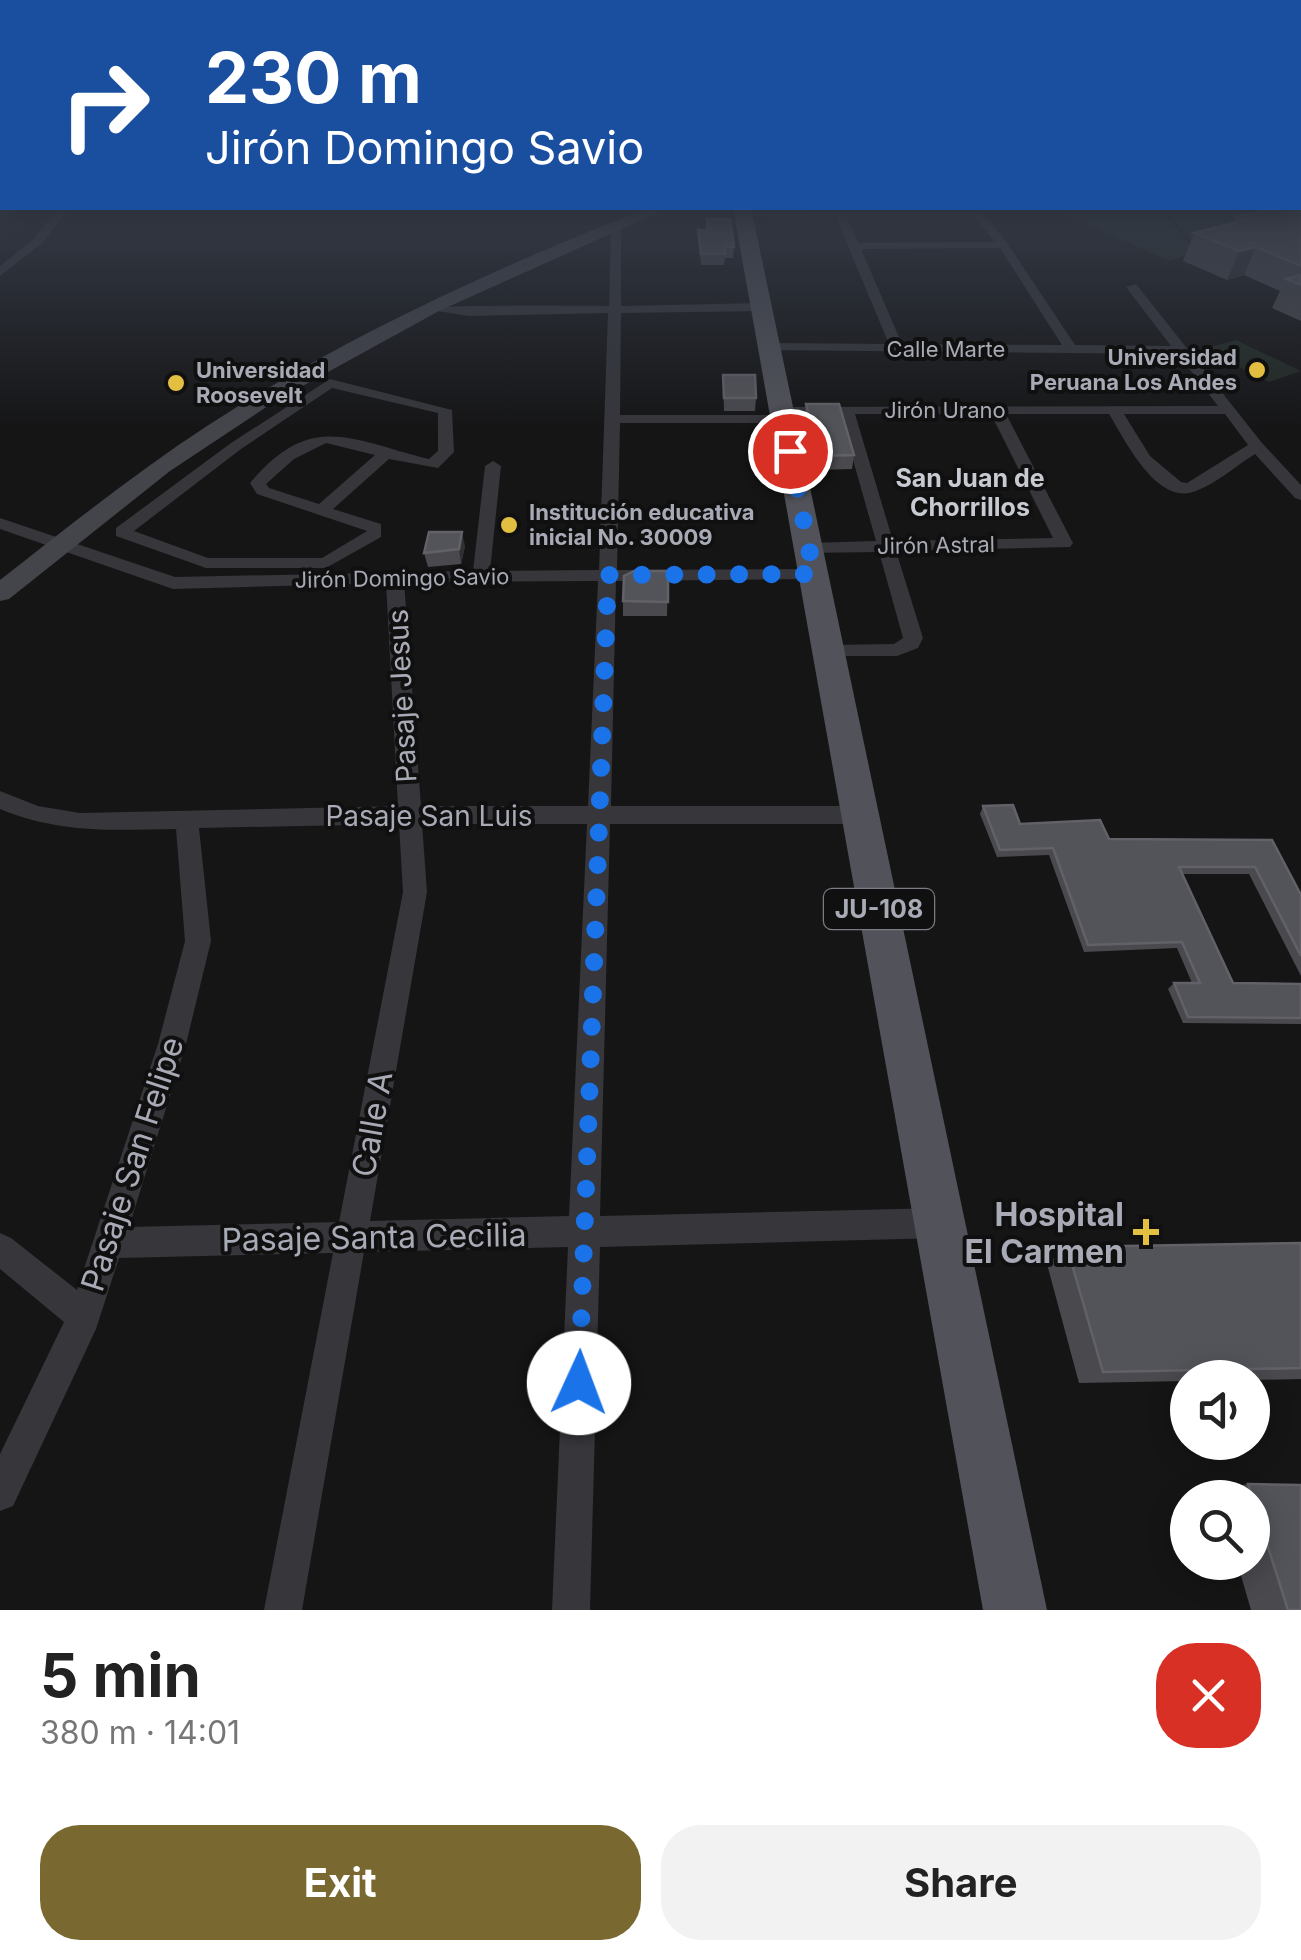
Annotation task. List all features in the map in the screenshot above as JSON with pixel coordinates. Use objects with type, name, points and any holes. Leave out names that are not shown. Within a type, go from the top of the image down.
[{"type":"main road","points":[[0,593],[207,435],[346,353],[497,279]]},
{"type":"main road","name":"JU-108","points":[[757,279],[1016,1610]]},
{"type":"street","points":[[570,1610],[608,575],[615,279]]},
{"type":"street","points":[[868,279],[898,349]]},
{"type":"street","points":[[1025,279],[1072,350]]},
{"type":"street","points":[[1132,286],[1257,446],[1301,495]]},
{"type":"street","points":[[432,309],[468,312],[763,307]]},
{"type":"street","name":"Calle Marte","points":[[770,347],[1182,350]]},
{"type":"street","points":[[207,435],[260,452],[326,438],[424,465],[438,462],[446,452],[445,410],[330,383],[260,452],[122,532],[206,563],[326,563],[378,531],[258,488],[260,452]]},
{"type":"street","points":[[828,651],[897,650],[913,638],[846,410]]},
{"type":"street","name":"Jirón Urano","points":[[613,418],[846,410],[1228,410]]},
{"type":"street","name":"Jirón Astral","points":[[811,561],[886,546],[1064,543],[996,410]]},
{"type":"street","points":[[1114,410],[1164,481],[1180,489],[1190,488],[1257,446]]},
{"type":"street","points":[[322,510],[386,453]]},
{"type":"street","points":[[481,576],[494,466]]},
{"type":"street","name":"Jirón Domingo Savio","points":[[0,523],[174,584],[395,576],[608,575],[811,561]]},
{"type":"street","name":"Pasaje Jesus","points":[[395,576],[408,815]]},
{"type":"street","name":"Pasaje San Luis","points":[[0,800],[35,814],[80,822],[408,815],[860,815]]},
{"type":"street","name":"Calle A","points":[[283,1610],[415,892],[408,815]]},
{"type":"street","name":"Pasaje San Felipe","points":[[0,1493],[84,1317],[172,1044],[198,941],[187,819]]},
{"type":"street","name":"Pasaje Santa Cecilia","points":[[108,1243],[940,1223]]},
{"type":"street","points":[[0,1248],[84,1317]]},
{"type":"shaded area","points":[[1236,340],[1301,371],[1269,382],[1203,349]]},
{"type":"building","points":[[723,375],[755,375],[756,398],[724,398]]},
{"type":"building","points":[[806,404],[839,404],[854,455],[819,456]]},
{"type":"building","points":[[429,532],[462,532],[459,549],[424,553]]},
{"type":"building","points":[[634,571],[668,571],[668,602],[623,601],[624,576]]},
{"type":"building","points":[[1013,805],[1020,824],[1100,820],[1109,839],[1272,840],[1301,895],[1301,956],[1255,867],[1179,867],[1233,983],[1301,984],[1301,1018],[1188,1017],[1174,983],[1200,983],[1182,942],[1088,945],[1053,848],[1000,850],[983,806]]},
{"type":"building","points":[[1301,1243],[1301,1368],[1270,1369],[1270,1360],[1170,1360],[1170,1371],[1103,1372],[1067,1247]]},
{"type":"building","points":[[1270,1484],[1301,1485],[1301,1610],[1288,1610],[1270,1553]]},
{"type":"place","name":"Universidad Peruana Los Andes","points":[[1257,370]]},
{"type":"place","name":"Universidad Roosevelt","points":[[176,383]]},
{"type":"place","name":"Institución educativa inicial No. 30009","points":[[509,525]]},
{"type":"place","name":"Hospital El Carmen","points":[[1146,1232]]},
{"type":"district","name":"San Juan de Chorrillos","points":[[970,492]]},
{"type":"route","points":[[579,1383],[608,575],[814,574],[790,451]]}]
